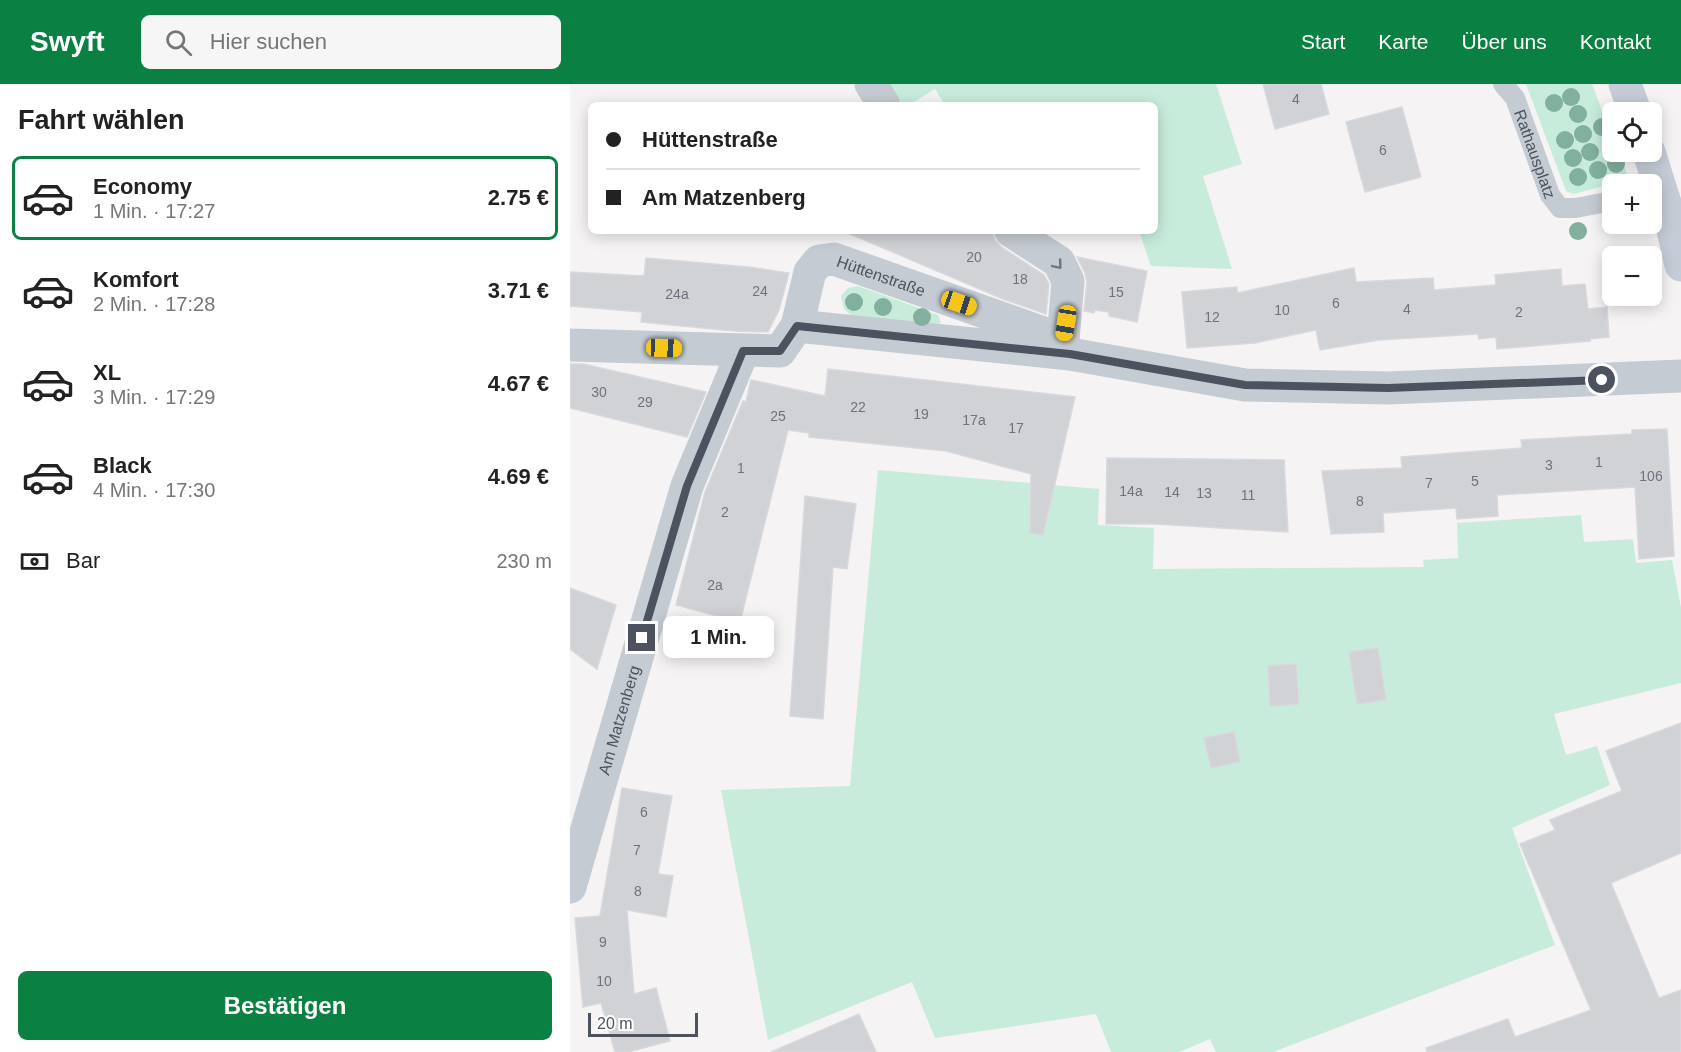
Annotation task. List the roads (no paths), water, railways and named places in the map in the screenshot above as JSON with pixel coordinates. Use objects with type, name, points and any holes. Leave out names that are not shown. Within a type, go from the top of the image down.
[{"type":"main road","points":[[1625,84],[1631,102]]},
{"type":"main road","points":[[1662,208],[1681,265]]},
{"type":"street","points":[[871,84],[882,102]]},
{"type":"street","points":[[1016,234],[1059,262],[1068,281],[1067,347]]},
{"type":"street","name":"Hüttenstraße","points":[[570,345],[780,351],[797,326],[810,272],[819,261],[834,259],[1067,347]]},
{"type":"street","name":"Hüttenstraße","points":[[797,326],[1067,347],[1245,385],[1388,388],[1681,376]]},
{"type":"street","name":"Am Matzenberg","points":[[570,886],[687,486],[743,351]]},
{"type":"lane","name":"Rathausplatz","points":[[1503,84],[1515,98],[1550,195],[1560,208],[1575,208],[1602,203]]}]
